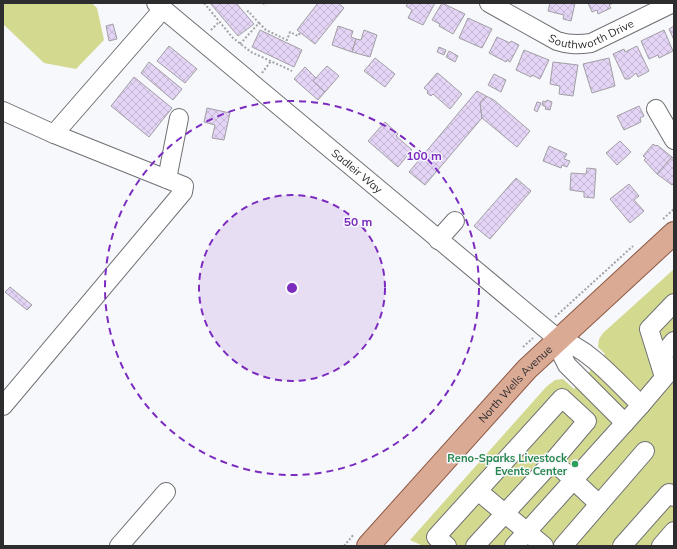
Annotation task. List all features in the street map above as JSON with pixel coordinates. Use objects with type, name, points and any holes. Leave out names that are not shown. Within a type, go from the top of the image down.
[{"type":"main road","name":"North Wells Avenue","points":[[368,546],[527,369],[674,233]]},
{"type":"street","name":"Southworth Drive","points":[[489,3],[557,41],[578,45],[591,43],[673,3]]},
{"type":"street","points":[[54,134],[166,7]]},
{"type":"street","name":"Sadleir Way","points":[[166,7],[438,240],[558,339]]},
{"type":"street","points":[[656,109],[674,140]]},
{"type":"street","points":[[3,111],[54,134],[184,186],[184,192],[3,406]]},
{"type":"street","points":[[167,179],[179,118]]},
{"type":"street","points":[[438,240],[455,221]]},
{"type":"street","points":[[666,367],[649,329],[674,303]]},
{"type":"street","points":[[625,423],[567,365],[562,355],[558,339],[571,342],[583,350],[641,405]]},
{"type":"street","points":[[514,546],[641,405],[666,367],[674,341]]},
{"type":"street","points":[[447,546],[436,536],[562,398],[587,421],[475,546]]},
{"type":"street","points":[[563,546],[645,451]]},
{"type":"street","points":[[552,461],[599,504]]},
{"type":"street","points":[[478,491],[544,546]]},
{"type":"street","points":[[119,546],[166,492]]},
{"type":"street","points":[[622,546],[669,493],[674,497]]},
{"type":"street","points":[[661,546],[674,530]]},
{"type":"path","points":[[204,3],[219,22],[240,44],[250,52],[292,71]]},
{"type":"path","points":[[263,3],[266,6]]},
{"type":"path","points":[[247,13],[248,11],[266,30],[286,40],[290,32],[298,36],[300,34]]},
{"type":"path","points":[[211,31],[219,22]]},
{"type":"path","points":[[240,44],[259,23]]},
{"type":"path","points":[[261,74],[271,61]]},
{"type":"green space","points":[[3,3],[92,3],[97,8],[104,40],[76,69],[44,63],[3,24]]},
{"type":"green space","name":"Reno-Sparks Livestock Events Center","points":[[674,269],[674,546],[423,546],[410,540],[546,387],[555,380],[563,379],[574,389],[605,354],[598,347],[599,339],[603,333]]},
{"type":"building","points":[[210,3],[236,3],[254,24],[238,36]]},
{"type":"building","points":[[318,3],[338,3],[344,8],[315,44],[297,30]]},
{"type":"building","points":[[408,3],[435,3],[423,25],[408,18],[412,10],[406,6]]},
{"type":"building","points":[[442,3],[465,14],[453,34],[432,20]]},
{"type":"building","points":[[550,3],[575,3],[571,21],[563,19],[564,15],[548,11]]},
{"type":"building","points":[[588,3],[613,3],[609,5],[611,8],[598,14],[597,10],[592,12]]},
{"type":"building","points":[[468,18],[492,29],[482,48],[459,38]]},
{"type":"building","points":[[113,24],[117,39],[109,41],[106,26]]},
{"type":"building","points":[[338,26],[353,31],[351,37],[356,39],[352,52],[332,45]]},
{"type":"building","points":[[674,26],[674,40],[669,29]]},
{"type":"building","points":[[260,30],[302,50],[294,67],[252,47]]},
{"type":"building","points":[[364,30],[377,35],[370,57],[352,52],[356,39],[361,40]]},
{"type":"building","points":[[664,30],[673,51],[659,58],[658,55],[649,59],[641,41]]},
{"type":"building","points":[[497,37],[519,45],[510,62],[507,60],[506,62],[489,53]]},
{"type":"building","points":[[169,46],[197,69],[185,83],[157,61]]},
{"type":"building","points":[[637,46],[649,71],[638,77],[636,73],[629,79],[625,79],[613,54],[624,49],[625,52]]},
{"type":"building","points":[[439,47],[446,50],[444,55],[437,52]]},
{"type":"building","points":[[524,50],[549,60],[540,79],[532,75],[531,77],[516,70]]},
{"type":"building","points":[[449,51],[458,56],[455,62],[446,57]]},
{"type":"building","points":[[375,58],[395,74],[385,87],[364,71]]},
{"type":"building","points":[[609,58],[615,86],[592,93],[583,64]]},
{"type":"building","points":[[149,62],[182,89],[173,100],[141,73]]},
{"type":"building","points":[[553,62],[578,65],[573,96],[559,94],[560,86],[550,84]]},
{"type":"building","points":[[327,66],[339,76],[325,92],[313,81]]},
{"type":"building","points":[[305,67],[316,78],[313,81],[325,92],[318,100],[294,79]]},
{"type":"building","points":[[437,73],[462,94],[450,109],[433,94],[431,96],[427,93],[428,91],[424,88]]},
{"type":"building","points":[[494,74],[506,80],[501,92],[488,85]]},
{"type":"building","points":[[134,77],[172,108],[149,137],[111,106]]},
{"type":"building","points":[[477,91],[486,96],[480,103],[482,118],[425,185],[409,172]]},
{"type":"building","points":[[486,96],[494,100],[530,131],[517,147],[482,118],[480,103]]},
{"type":"building","points":[[547,100],[552,102],[550,110],[545,109],[546,107],[542,105],[543,101],[546,102]]},
{"type":"building","points":[[537,102],[541,103],[537,112],[534,110]]},
{"type":"building","points":[[639,106],[644,116],[640,118],[641,122],[624,130],[617,116]]},
{"type":"building","points":[[207,108],[230,113],[224,140],[212,138],[215,125],[204,122]]},
{"type":"building","points":[[385,122],[398,134],[396,136],[412,150],[398,167],[368,141]]},
{"type":"building","points":[[620,141],[631,152],[617,165],[606,153]]},
{"type":"building","points":[[653,144],[656,146],[657,145],[672,157],[657,174],[644,160],[646,158],[643,156]]},
{"type":"building","points":[[549,146],[567,154],[564,159],[570,161],[567,167],[562,165],[561,168],[543,161]]},
{"type":"building","points":[[672,157],[674,159],[674,183],[672,185],[657,174]]},
{"type":"building","points":[[587,168],[596,169],[594,198],[584,197],[584,192],[570,190],[571,173],[586,174]]},
{"type":"building","points":[[516,178],[531,191],[490,239],[474,226]]},
{"type":"building","points":[[629,184],[639,196],[634,200],[644,211],[630,223],[610,199]]},
{"type":"building","points":[[10,287],[32,305],[27,310],[5,292]]},
{"type":"place","name":"Reno-Sparks Livestock Events Center","points":[[575,464]]}]
